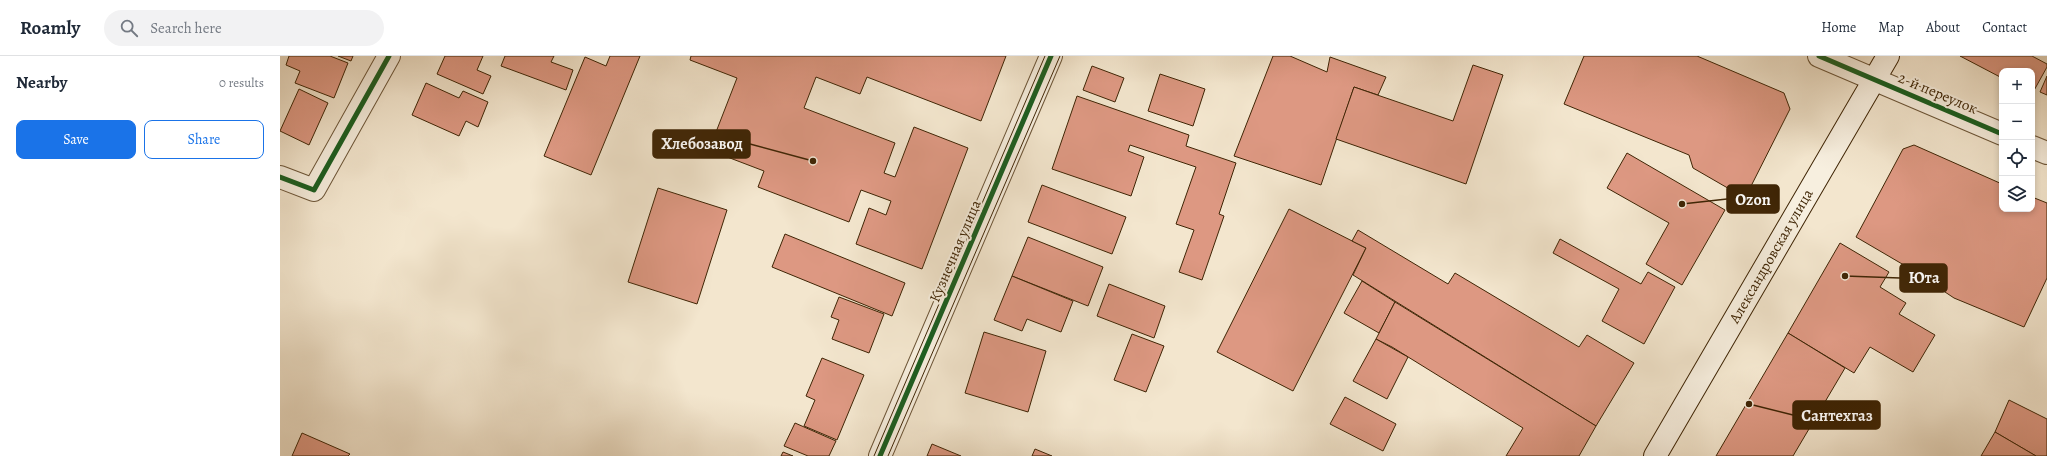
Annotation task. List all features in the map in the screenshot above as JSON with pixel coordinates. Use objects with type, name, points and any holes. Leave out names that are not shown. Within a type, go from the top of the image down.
[{"type":"street","points":[[280,177],[314,190],[389,56]]},
{"type":"street","name":"Кузнечная улица","points":[[880,456],[1052,56]]},
{"type":"street","name":"2-й переулок","points":[[1819,56],[1874,78],[1999,133]]},
{"type":"street","name":"Александровская улица","points":[[1655,456],[1888,56]]},
{"type":"street","points":[[2035,148],[2047,153]]},
{"type":"building","points":[[289,56],[330,56],[348,63],[334,98],[295,83],[300,71],[286,65]]},
{"type":"building","points":[[338,56],[353,56],[351,61]]},
{"type":"building","points":[[445,56],[483,56],[477,70],[491,76],[483,94],[437,74]]},
{"type":"building","points":[[505,56],[554,56],[551,62],[573,70],[566,90],[501,66]]},
{"type":"building","points":[[610,56],[640,56],[591,175],[544,156],[585,57],[606,66]]},
{"type":"building","points":[[691,56],[1006,56],[981,121],[867,77],[860,94],[816,77],[804,108],[895,143],[884,173],[895,177],[914,127],[968,148],[922,269],[856,244],[869,208],[886,215],[891,201],[861,190],[849,222],[758,187],[764,171],[709,150],[737,78],[690,60]]},
{"type":"building","points":[[1273,56],[1290,56],[1327,72],[1330,57],[1386,77],[1378,95],[1354,87],[1321,185],[1234,156]]},
{"type":"building","points":[[1584,56],[1697,56],[1784,93],[1790,109],[1745,198],[1693,168],[1689,155],[1564,104]]},
{"type":"building","points":[[1960,56],[2032,56],[2047,64],[2047,67],[2035,89],[2035,68],[1999,68],[1999,76]]},
{"type":"building","points":[[1473,65],[1503,75],[1466,184],[1336,139],[1354,87],[1453,121]]},
{"type":"building","points":[[1092,66],[1124,78],[1115,102],[1083,90]]},
{"type":"building","points":[[1160,74],[1205,89],[1193,126],[1148,111]]},
{"type":"building","points":[[2047,76],[2047,95],[2040,92]]},
{"type":"building","points":[[426,83],[459,98],[463,91],[488,102],[478,127],[466,121],[459,136],[412,115]]},
{"type":"building","points":[[299,89],[328,103],[309,145],[280,131]]},
{"type":"building","points":[[1077,96],[1189,135],[1186,146],[1236,163],[1219,214],[1224,216],[1202,280],[1179,272],[1194,230],[1176,224],[1196,167],[1130,145],[1128,151],[1144,157],[1131,196],[1052,169]]},
{"type":"building","points":[[1914,145],[1999,183],[1999,212],[2035,212],[2035,198],[2047,203],[2047,278],[2024,327],[1954,298],[1909,268],[1856,237],[1903,149]]},
{"type":"building","points":[[1627,153],[1725,210],[1682,285],[1646,264],[1669,223],[1607,188]]},
{"type":"building","points":[[1042,185],[1126,217],[1112,254],[1028,222]]},
{"type":"building","points":[[658,188],[727,210],[697,304],[628,282]]},
{"type":"building","points":[[1289,209],[1366,248],[1293,391],[1217,352]]},
{"type":"building","points":[[1358,230],[1448,284],[1455,273],[1579,347],[1587,335],[1634,363],[1596,426],[1353,275],[1366,248],[1352,241]]},
{"type":"building","points":[[785,234],[905,283],[892,316],[772,267]]},
{"type":"building","points":[[1028,237],[1103,267],[1088,306],[1012,276]]},
{"type":"building","points":[[1560,239],[1641,284],[1648,272],[1675,287],[1644,344],[1602,321],[1619,289],[1553,253]]},
{"type":"building","points":[[1840,243],[1889,272],[1880,287],[1906,303],[1899,314],[1935,335],[1913,372],[1870,347],[1854,373],[1788,333]]},
{"type":"building","points":[[1012,276],[1073,301],[1061,332],[1027,319],[1022,331],[994,320]]},
{"type":"building","points":[[1362,281],[1395,302],[1379,333],[1344,313]]},
{"type":"building","points":[[1109,284],[1165,306],[1154,338],[1097,316]]},
{"type":"building","points":[[839,297],[884,314],[869,353],[832,339],[839,320],[831,317]]},
{"type":"building","points":[[1395,302],[1596,426],[1579,456],[1506,456],[1523,428],[1392,347],[1376,339]]},
{"type":"building","points":[[984,332],[1046,351],[1028,412],[965,393]]},
{"type":"building","points":[[1788,333],[1845,368],[1793,456],[1716,456]]},
{"type":"building","points":[[1132,334],[1164,346],[1146,392],[1114,380]]},
{"type":"building","points":[[1376,339],[1408,357],[1387,399],[1353,381]]},
{"type":"building","points":[[822,358],[864,375],[837,440],[804,426],[815,400],[806,396]]},
{"type":"building","points":[[1345,397],[1396,424],[1383,451],[1330,424]]},
{"type":"building","points":[[2009,400],[2047,419],[2047,456],[2036,456],[1995,432]]},
{"type":"building","points":[[795,423],[836,441],[829,456],[808,456],[784,446]]},
{"type":"building","points":[[1995,432],[2036,456],[1981,456]]},
{"type":"building","points":[[302,433],[350,454],[348,456],[292,456]]},
{"type":"building","points":[[932,444],[961,456],[927,456]]},
{"type":"building","points":[[1035,449],[1052,456],[1032,456]]},
{"type":"building","points":[[783,452],[793,456],[781,456]]},
{"type":"tram line","points":[[874,456],[1045,56]]},
{"type":"tram line","points":[[888,456],[1060,56]]},
{"type":"cycle path","points":[[280,177],[314,190],[389,56]]},
{"type":"cycle path","points":[[880,456],[1051,56]]},
{"type":"cycle path","points":[[1819,56],[1999,133]]},
{"type":"place","name":"Хлебозавод","points":[[813,161]]},
{"type":"place","name":"Ozon","points":[[1682,204]]},
{"type":"place","name":"Юта","points":[[1845,276]]},
{"type":"place","name":"Сантехгаз","points":[[1749,404]]}]
